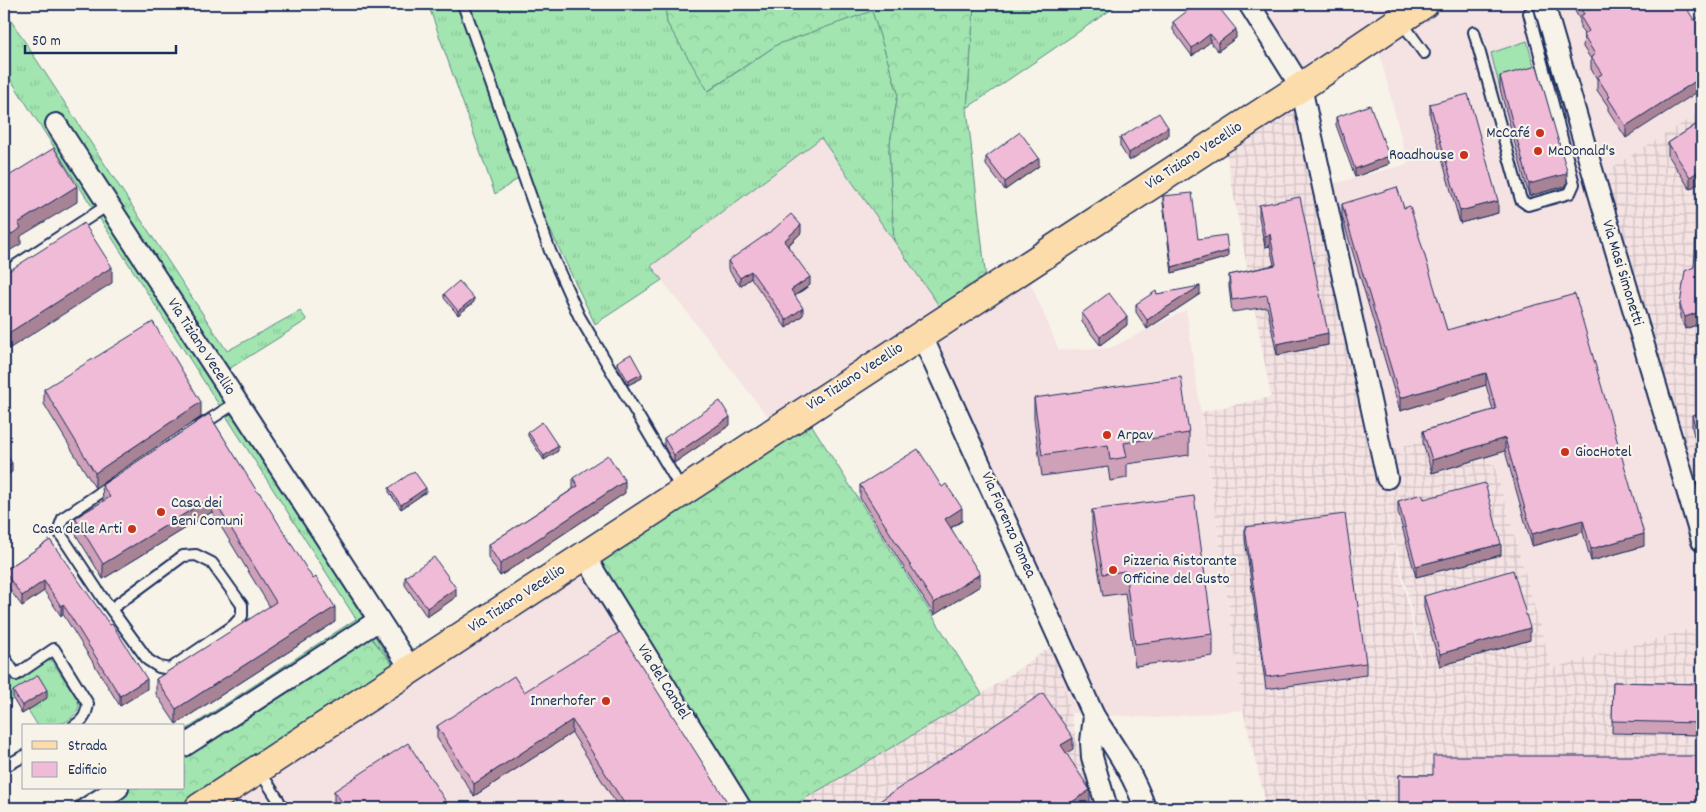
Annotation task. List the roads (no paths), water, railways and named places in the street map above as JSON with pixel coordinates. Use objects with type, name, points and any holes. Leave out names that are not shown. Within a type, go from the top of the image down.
[{"type":"main road","name":"Via Tiziano Vecellio","points":[[199,808],[1424,4]]},
{"type":"street","points":[[1249,4],[1301,86],[1388,478]]},
{"type":"street","name":"Via Masi Simonetti","points":[[1536,8],[1600,198],[1702,542]]},
{"type":"street","name":"Via Tiziano Vecellio","points":[[56,124],[411,669]]},
{"type":"street","name":"Via Fiorenzo Tomea","points":[[922,334],[1094,716],[1127,765],[1146,808]]},
{"type":"street","name":"Via del Candel","points":[[584,555],[741,808]]},
{"type":"street","points":[[185,745],[379,620]]},
{"type":"street","points":[[1094,716],[1091,742],[1092,757],[1107,808]]},
{"type":"street","points":[[87,808],[115,790]]},
{"type":"lane","points":[[463,4],[550,251],[579,316],[682,491]]},
{"type":"lane","points":[[1474,32],[1521,200],[1528,205],[1570,193],[1574,184],[1536,8]]},
{"type":"lane","points":[[1400,20],[1424,53]]},
{"type":"lane","points":[[4,273],[108,205]]},
{"type":"lane","points":[[190,432],[237,402]]},
{"type":"lane","points":[[111,609],[183,556],[196,555],[212,563],[242,605],[242,616],[233,626],[170,669],[158,667],[148,660],[111,609],[61,535],[60,526],[63,518],[119,480]]},
{"type":"lane","points":[[4,657],[16,675],[54,649],[88,704],[87,713],[83,720],[77,724]]},
{"type":"lane","points":[[4,767],[22,757]]},
{"type":"lane","points":[[258,769],[278,801]]},
{"type":"place","name":"McCafé","points":[[1540,133]]},
{"type":"place","name":"McDonald's","points":[[1538,151]]},
{"type":"place","name":"Roadhouse","points":[[1464,155]]},
{"type":"place","name":"Arpav","points":[[1107,435]]},
{"type":"place","name":"GiocHotel","points":[[1565,452]]},
{"type":"place","name":"Casa dei Beni Comuni","points":[[161,512]]},
{"type":"place","name":"Casa delle Arti","points":[[132,529]]},
{"type":"place","name":"Pizzeria Ristorante Officine del Gusto","points":[[1113,570]]},
{"type":"place","name":"Innerhofer","points":[[606,701]]}]
